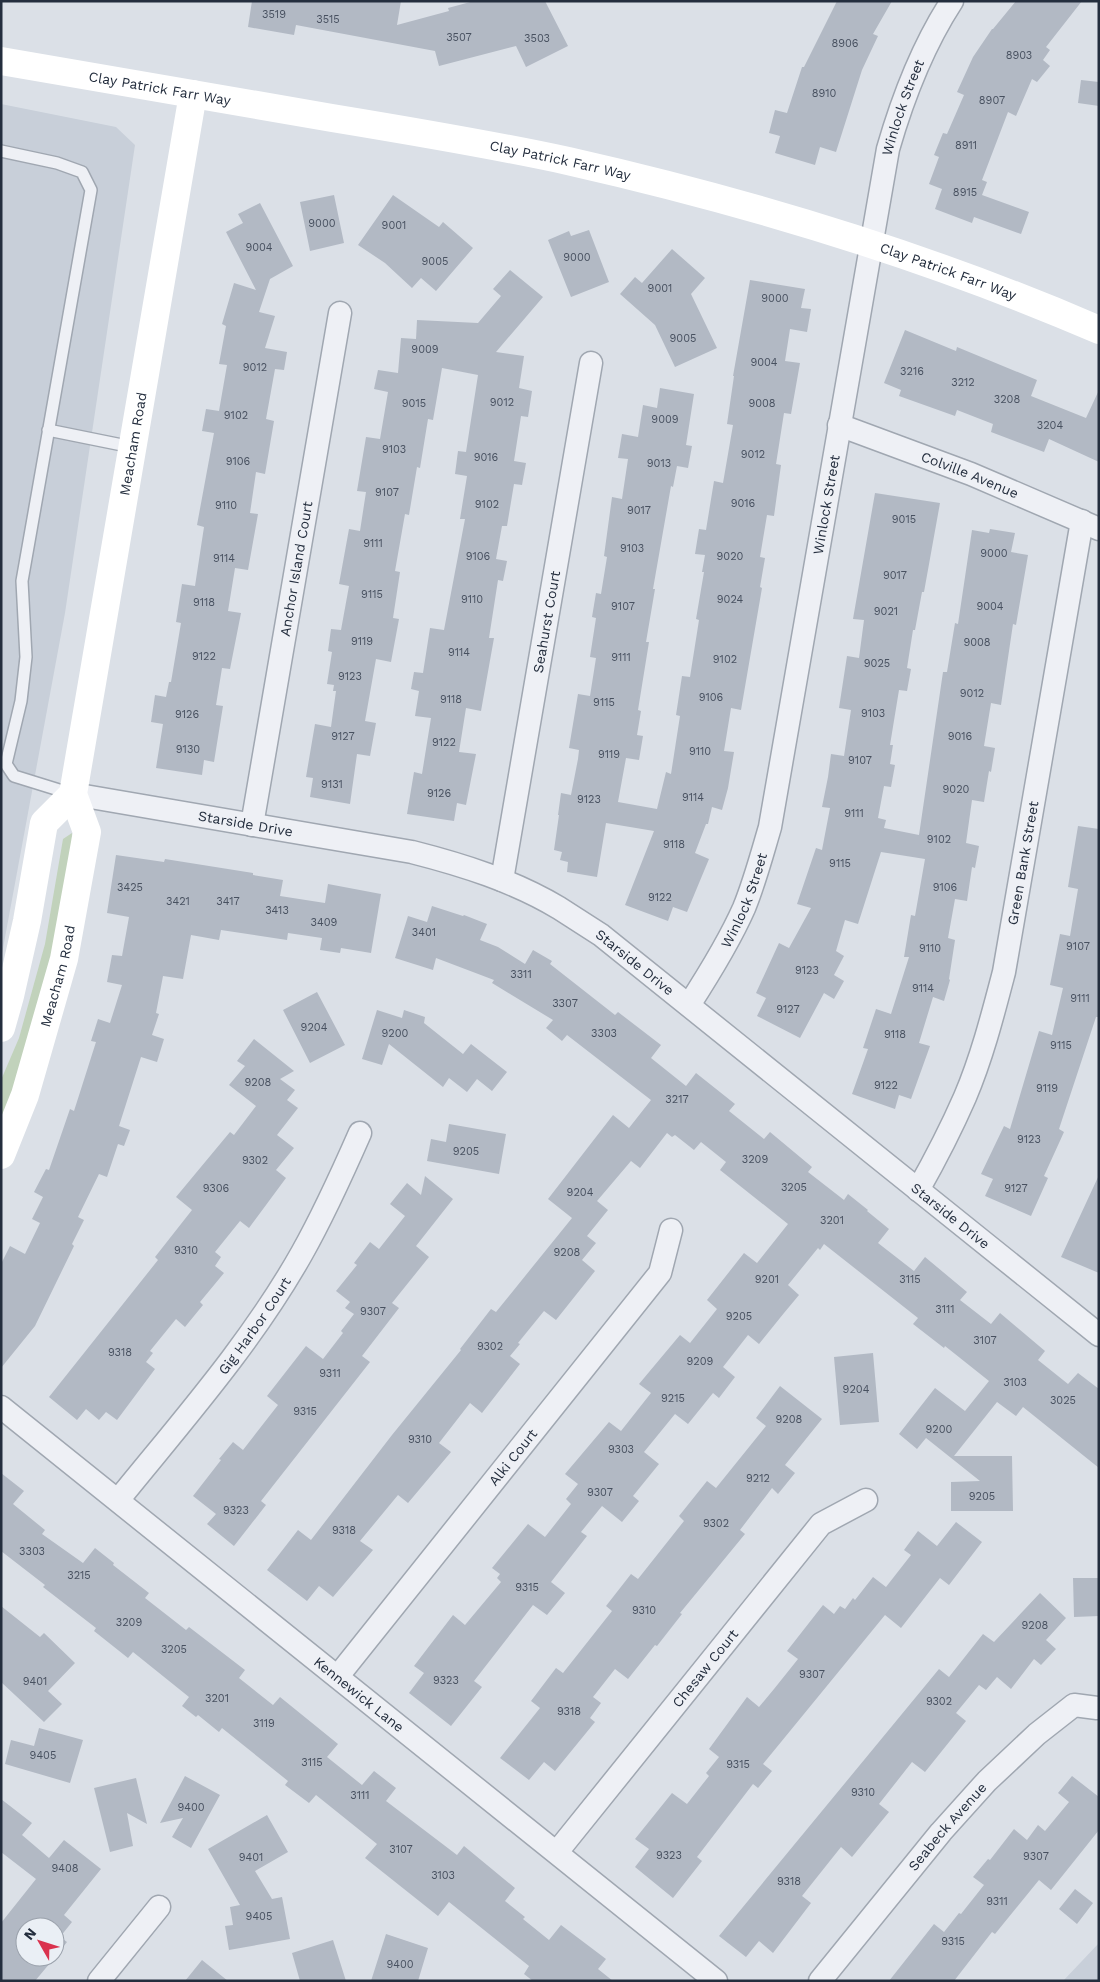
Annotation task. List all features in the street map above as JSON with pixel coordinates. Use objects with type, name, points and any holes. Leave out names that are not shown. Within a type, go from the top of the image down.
[{"type":"street","name":"Winlock Street","points":[[689,1005],[717,962],[744,908],[770,827],[870,244],[888,150],[900,108],[919,60],[952,1]]},
{"type":"street","name":"Clay Patrick Farr Way","points":[[1,61],[434,135],[564,160],[667,185],[769,213],[870,244],[996,289],[1099,330]]},
{"type":"street","name":"Meacham Road","points":[[1,1155],[25,1095],[64,959],[87,832],[73,794],[193,94]]},
{"type":"street","name":"Anchor Island Court","points":[[252,825],[340,313]]},
{"type":"street","name":"Seahurst Court","points":[[502,880],[591,363]]},
{"type":"street","name":"Colville Avenue","points":[[839,425],[971,474],[1090,525]]},
{"type":"street","name":"Green Bank Street","points":[[918,1190],[938,1156],[965,1097],[987,1035],[1004,972],[1090,525]]},
{"type":"street","name":"Starside Drive","points":[[73,794],[412,852],[453,863],[502,880],[558,907],[601,935],[1099,1335]]},
{"type":"street","points":[[1,1028],[27,921],[44,823],[73,794]]},
{"type":"street","name":"Gig Harbor Court","points":[[119,1499],[225,1367],[265,1312],[302,1254],[333,1193],[360,1133]]},
{"type":"street","name":"Alki Court","points":[[338,1676],[660,1273],[671,1230]]},
{"type":"street","name":"Kennewick Lane","points":[[1,1407],[119,1499],[716,1981]]},
{"type":"street","name":"Chesaw Court","points":[[557,1852],[821,1524],[866,1500]]},
{"type":"street","name":"Seabeck Avenue","points":[[820,1981],[941,1832],[987,1781],[1037,1734],[1074,1705],[1097,1708]]},
{"type":"street","points":[[99,1981],[159,1907]]},
{"type":"lane","points":[[1,151],[57,163],[82,172],[91,190],[22,581],[26,657],[21,701],[6,764],[14,776],[73,794]]},
{"type":"lane","points":[[48,430],[133,447]]},
{"type":"shaded area","points":[[1,104],[116,127],[135,145],[65,613],[1,959]]},
{"type":"shaded area","points":[[1099,1943],[1099,1981],[1063,1981]]},
{"type":"green space","points":[[72,833],[71,869],[38,1032],[1,1134],[1,1080],[19,1038],[45,944],[63,839]]},
{"type":"building","points":[[252,1],[401,1],[397,25],[449,11],[448,8],[474,1],[545,1],[568,46],[526,67],[516,46],[439,66],[435,51],[296,25],[294,35],[248,27]]},
{"type":"building","points":[[837,1],[892,1],[873,34],[878,36],[862,70],[836,152],[820,147],[815,165],[775,153],[780,136],[769,133],[775,110],[787,113],[802,67],[804,67]]},
{"type":"building","points":[[1016,1],[1082,1],[1046,47],[1050,50],[1043,60],[1050,66],[1037,82],[1032,79],[1016,116],[1008,112],[982,180],[987,182],[982,195],[1029,212],[1021,234],[974,217],[972,223],[935,209],[942,189],[929,184],[939,157],[934,155],[943,133],[947,134],[964,95],[957,92],[973,57],[992,29]]},
{"type":"building","points":[[1081,80],[1099,82],[1099,106],[1078,103]]},
{"type":"building","points":[[334,195],[344,243],[310,251],[300,202]]},
{"type":"building","points":[[393,195],[439,227],[443,222],[473,248],[436,291],[421,278],[412,288],[385,263],[358,245]]},
{"type":"building","points":[[260,203],[293,266],[270,279],[259,312],[275,316],[265,348],[287,352],[284,370],[275,369],[266,419],[274,421],[265,474],[256,472],[250,513],[258,514],[248,570],[235,568],[228,611],[241,613],[230,669],[222,668],[216,705],[223,706],[214,762],[204,760],[202,775],[156,768],[163,724],[151,722],[155,695],[166,697],[169,682],[171,682],[181,623],[176,622],[182,584],[195,586],[204,527],[197,525],[214,433],[202,431],[206,409],[219,411],[227,365],[219,364],[226,326],[222,324],[234,283],[256,290],[226,232],[243,223],[238,214]]},
{"type":"building","points":[[589,230],[609,282],[571,297],[548,240],[569,231],[571,236]]},
{"type":"building","points":[[672,249],[705,278],[691,294],[717,348],[675,367],[655,325],[620,294],[635,277],[642,283]]},
{"type":"building","points":[[510,270],[543,297],[496,352],[524,356],[519,388],[532,391],[528,417],[521,416],[514,461],[526,463],[522,485],[514,484],[507,526],[502,526],[496,559],[507,561],[503,581],[498,580],[489,638],[494,638],[481,711],[466,708],[459,752],[476,754],[466,805],[457,803],[454,821],[407,814],[414,772],[422,774],[431,718],[415,716],[419,691],[411,689],[414,672],[423,673],[430,628],[444,630],[465,519],[460,519],[467,476],[455,474],[458,451],[466,452],[478,375],[442,368],[433,420],[428,419],[420,468],[417,467],[409,515],[405,514],[395,571],[400,572],[393,618],[399,619],[391,662],[376,659],[365,721],[376,723],[370,756],[357,754],[350,804],[310,797],[313,778],[306,777],[315,724],[331,727],[336,691],[333,691],[334,685],[327,684],[332,652],[328,651],[331,629],[341,630],[349,586],[339,584],[349,529],[360,531],[366,492],[357,491],[366,437],[380,439],[388,392],[374,389],[378,370],[398,373],[401,338],[416,339],[417,320],[478,323],[501,296],[493,289]]},
{"type":"building","points":[[750,280],[805,289],[801,308],[811,309],[807,332],[790,329],[785,361],[800,363],[791,414],[784,413],[776,464],[781,465],[774,516],[767,515],[760,557],[765,558],[760,587],[762,588],[741,710],[731,708],[724,751],[734,752],[728,788],[722,810],[712,807],[708,824],[706,824],[695,853],[709,859],[687,912],[673,907],[668,921],[625,905],[654,831],[606,823],[597,877],[567,872],[568,862],[560,860],[562,852],[554,850],[558,815],[561,793],[571,795],[578,759],[579,750],[569,748],[578,694],[590,696],[596,658],[590,657],[596,618],[592,617],[596,593],[601,594],[607,557],[604,556],[612,497],[622,499],[628,459],[618,458],[622,434],[638,437],[643,405],[657,408],[660,388],[694,394],[686,445],[692,446],[688,468],[677,466],[673,487],[671,486],[653,589],[655,589],[646,642],[649,642],[638,710],[641,711],[637,735],[643,736],[639,760],[626,758],[618,802],[657,809],[666,772],[671,774],[680,716],[676,715],[682,676],[690,677],[699,620],[696,619],[705,555],[695,554],[699,529],[706,530],[714,481],[723,483],[733,425],[727,424],[733,376]]},
{"type":"building","points":[[905,330],[956,351],[957,347],[1037,380],[1031,396],[1086,418],[1099,390],[1099,462],[1049,439],[1044,452],[991,432],[993,424],[957,410],[955,416],[899,396],[901,390],[884,383]]},
{"type":"building","points":[[875,493],[940,503],[924,592],[922,592],[915,630],[913,630],[907,668],[911,669],[907,691],[899,690],[890,745],[893,745],[890,764],[895,765],[891,787],[884,786],[878,818],[886,820],[884,828],[919,835],[943,672],[947,672],[955,623],[958,624],[972,530],[989,533],[990,529],[1015,533],[1011,552],[1028,555],[1016,625],[1013,624],[1001,705],[991,703],[984,746],[995,748],[991,772],[989,771],[984,802],[972,800],[966,843],[979,846],[975,868],[972,867],[967,901],[955,899],[948,938],[955,940],[950,980],[944,1001],[933,997],[919,1043],[930,1046],[911,1099],[899,1095],[895,1109],[852,1094],[868,1049],[863,1048],[876,1009],[891,1014],[909,957],[904,957],[911,915],[915,916],[925,859],[881,852],[858,924],[845,920],[836,951],[844,956],[834,975],[844,981],[834,999],[824,993],[800,1038],[757,1016],[766,998],[756,993],[779,943],[789,948],[811,908],[797,904],[816,848],[822,850],[830,808],[822,807],[831,754],[844,756],[851,710],[839,708],[847,656],[859,658],[864,620],[853,619]]},
{"type":"building","points":[[1078,826],[1099,829],[1099,1017],[1096,1017],[1059,1129],[1064,1132],[1044,1176],[1048,1178],[1031,1216],[985,1196],[993,1179],[981,1174],[1004,1126],[1010,1129],[1039,1031],[1052,1035],[1063,988],[1050,985],[1060,934],[1070,936],[1078,889],[1068,887]]},
{"type":"building","points":[[116,855],[164,862],[165,859],[253,873],[253,875],[283,880],[280,896],[325,903],[328,884],[381,894],[371,953],[341,948],[340,953],[320,950],[322,938],[288,933],[287,940],[221,930],[219,940],[191,935],[183,979],[163,976],[156,1013],[159,1014],[152,1035],[164,1039],[157,1062],[141,1057],[119,1126],[130,1130],[124,1146],[118,1144],[107,1177],[99,1174],[78,1217],[84,1220],[72,1244],[74,1246],[35,1326],[1,1368],[1,1264],[10,1246],[25,1254],[40,1223],[32,1219],[43,1197],[34,1192],[46,1169],[49,1170],[70,1109],[74,1111],[96,1042],[91,1041],[98,1019],[110,1023],[122,985],[107,982],[112,955],[122,956],[129,917],[107,913]]},
{"type":"building","points":[[432,906],[487,924],[480,940],[498,947],[525,964],[533,950],[552,961],[550,964],[615,1015],[618,1012],[661,1045],[651,1058],[686,1086],[696,1073],[735,1104],[729,1111],[764,1139],[770,1132],[812,1167],[808,1172],[844,1200],[848,1194],[868,1210],[889,1229],[878,1243],[914,1271],[925,1257],[967,1292],[960,1300],[991,1324],[1000,1313],[1045,1351],[1038,1360],[1068,1384],[1078,1373],[1099,1389],[1099,1468],[1023,1407],[1016,1416],[997,1402],[954,1456],[1012,1456],[1013,1511],[951,1511],[951,1482],[980,1481],[926,1438],[917,1449],[899,1434],[935,1388],[965,1411],[989,1381],[945,1346],[944,1348],[913,1324],[918,1318],[824,1244],[820,1250],[818,1248],[788,1285],[799,1295],[759,1344],[748,1335],[723,1367],[735,1377],[719,1398],[713,1393],[688,1424],[675,1414],[644,1452],[659,1464],[633,1496],[639,1501],[622,1522],[602,1506],[581,1532],[587,1536],[551,1582],[565,1593],[547,1615],[533,1605],[474,1681],[482,1687],[451,1726],[409,1693],[424,1673],[414,1666],[453,1615],[465,1625],[501,1582],[497,1578],[500,1574],[492,1568],[528,1524],[545,1537],[571,1504],[566,1499],[578,1484],[565,1474],[609,1422],[621,1431],[651,1393],[639,1384],[680,1335],[690,1343],[717,1309],[707,1300],[744,1253],[757,1263],[788,1224],[720,1170],[726,1162],[701,1142],[694,1150],[675,1135],[672,1137],[667,1133],[640,1168],[631,1161],[597,1201],[608,1210],[587,1236],[596,1243],[582,1260],[595,1271],[556,1320],[544,1311],[518,1343],[520,1344],[510,1356],[520,1364],[482,1413],[470,1403],[439,1443],[451,1452],[408,1503],[398,1495],[360,1541],[373,1550],[333,1597],[319,1586],[307,1601],[267,1570],[298,1530],[311,1540],[461,1350],[491,1309],[496,1312],[572,1218],[548,1199],[613,1115],[629,1128],[651,1100],[567,1035],[562,1041],[546,1028],[553,1020],[492,983],[494,980],[436,958],[433,970],[395,958],[408,916],[427,922]]},
{"type":"building","points":[[317,992],[345,1045],[310,1063],[283,1010]]},
{"type":"building","points":[[377,1010],[402,1018],[404,1010],[425,1017],[424,1023],[463,1054],[471,1044],[507,1072],[492,1091],[477,1079],[467,1092],[449,1078],[443,1087],[389,1044],[382,1065],[362,1059]]},
{"type":"building","points":[[254,1039],[294,1071],[280,1079],[295,1090],[287,1100],[298,1108],[277,1135],[294,1148],[276,1170],[286,1178],[249,1228],[240,1221],[215,1252],[221,1257],[215,1266],[224,1273],[200,1302],[203,1305],[185,1327],[176,1319],[150,1351],[153,1353],[146,1362],[155,1369],[117,1420],[106,1412],[99,1420],[86,1409],[77,1420],[49,1397],[158,1260],[155,1257],[192,1210],[176,1197],[230,1132],[234,1135],[256,1106],[229,1085],[245,1066],[237,1061]]},
{"type":"building","points":[[449,1124],[506,1134],[499,1174],[427,1161],[431,1139],[446,1142]]},
{"type":"building","points":[[1099,1175],[1099,1273],[1061,1257]]},
{"type":"building","points":[[425,1176],[453,1199],[416,1246],[429,1257],[392,1303],[399,1308],[362,1356],[370,1362],[261,1501],[266,1505],[234,1546],[207,1524],[216,1514],[193,1496],[233,1442],[243,1450],[278,1405],[267,1396],[306,1346],[323,1359],[343,1333],[341,1331],[354,1314],[345,1308],[350,1302],[336,1291],[357,1265],[354,1263],[370,1242],[379,1249],[405,1216],[390,1204],[407,1183],[421,1195]]},
{"type":"building","points":[[873,1353],[879,1422],[840,1425],[834,1357]]},
{"type":"building","points":[[780,1386],[822,1419],[785,1465],[795,1473],[778,1494],[772,1488],[740,1530],[745,1534],[680,1613],[682,1614],[657,1646],[655,1645],[628,1679],[615,1669],[593,1697],[601,1703],[590,1718],[595,1722],[555,1771],[544,1762],[529,1780],[500,1758],[540,1708],[531,1701],[556,1668],[563,1673],[612,1611],[606,1606],[631,1574],[638,1579],[684,1521],[679,1516],[707,1481],[716,1488],[766,1426],[756,1418]]},
{"type":"building","points":[[1,1473],[24,1491],[13,1504],[45,1530],[42,1534],[83,1563],[95,1548],[114,1563],[113,1565],[149,1593],[145,1598],[186,1630],[189,1627],[245,1670],[239,1678],[273,1705],[280,1697],[338,1744],[327,1757],[362,1785],[374,1771],[396,1788],[386,1801],[457,1855],[464,1846],[515,1888],[505,1901],[525,1917],[523,1919],[549,1940],[561,1925],[606,1959],[598,1969],[613,1981],[533,1981],[524,1974],[529,1966],[449,1902],[438,1916],[365,1858],[377,1844],[316,1795],[309,1803],[285,1785],[288,1781],[222,1728],[219,1732],[198,1715],[196,1717],[182,1706],[189,1697],[133,1652],[128,1658],[94,1631],[96,1628],[43,1587],[45,1585],[1,1551]]},
{"type":"building","points":[[956,1522],[982,1542],[949,1585],[940,1578],[901,1628],[885,1615],[763,1764],[772,1771],[758,1788],[753,1784],[697,1857],[702,1861],[673,1898],[635,1867],[649,1849],[635,1839],[672,1793],[687,1804],[709,1776],[706,1773],[719,1757],[709,1749],[747,1697],[759,1707],[798,1659],[787,1651],[823,1605],[834,1614],[840,1606],[845,1609],[853,1598],[855,1600],[873,1577],[886,1587],[911,1555],[904,1550],[918,1531],[937,1546]]},
{"type":"building","points":[[1073,1578],[1099,1578],[1099,1616],[1074,1617]]},
{"type":"building","points":[[1040,1593],[1066,1618],[1046,1640],[1056,1649],[1041,1665],[1034,1659],[1011,1689],[997,1677],[986,1690],[979,1685],[956,1713],[966,1721],[925,1772],[912,1762],[879,1804],[889,1812],[852,1857],[841,1847],[802,1896],[811,1903],[773,1953],[759,1941],[746,1957],[719,1936],[939,1669],[949,1677],[983,1634],[994,1642]]},
{"type":"building","points":[[1,1606],[40,1637],[44,1633],[75,1663],[48,1691],[62,1704],[44,1722],[1,1682]]},
{"type":"building","points":[[39,1728],[83,1740],[70,1783],[5,1764],[11,1740],[34,1746]]},
{"type":"building","points":[[185,1776],[220,1795],[191,1848],[172,1837],[183,1818],[160,1823]]},
{"type":"building","points":[[1072,1776],[1099,1797],[1099,1830],[1051,1890],[1039,1880],[995,1934],[992,1932],[954,1981],[889,1981],[934,1924],[944,1932],[959,1913],[961,1914],[984,1885],[973,1877],[988,1859],[990,1860],[1014,1829],[1027,1840],[1038,1825],[1045,1831],[1069,1802],[1058,1793]]},
{"type":"building","points":[[136,1778],[147,1824],[127,1813],[133,1846],[110,1852],[94,1788]]},
{"type":"building","points":[[1,1799],[32,1823],[22,1835],[49,1858],[64,1840],[101,1869],[64,1915],[72,1922],[65,1931],[65,1917],[15,1917],[15,1967],[47,1967],[35,1981],[1,1981],[1,1923],[36,1879],[1,1852]]},
{"type":"building","points":[[267,1815],[288,1852],[255,1871],[272,1899],[282,1897],[290,1939],[229,1950],[225,1926],[233,1925],[230,1907],[240,1905],[208,1849]]},
{"type":"building","points":[[1075,1889],[1093,1903],[1077,1924],[1059,1909]]},
{"type":"building","points":[[386,1934],[428,1948],[418,1981],[371,1981]]},
{"type":"building","points":[[333,1940],[346,1981],[300,1981],[292,1953]]},
{"type":"building","points":[[202,1960],[228,1981],[185,1981]]}]
